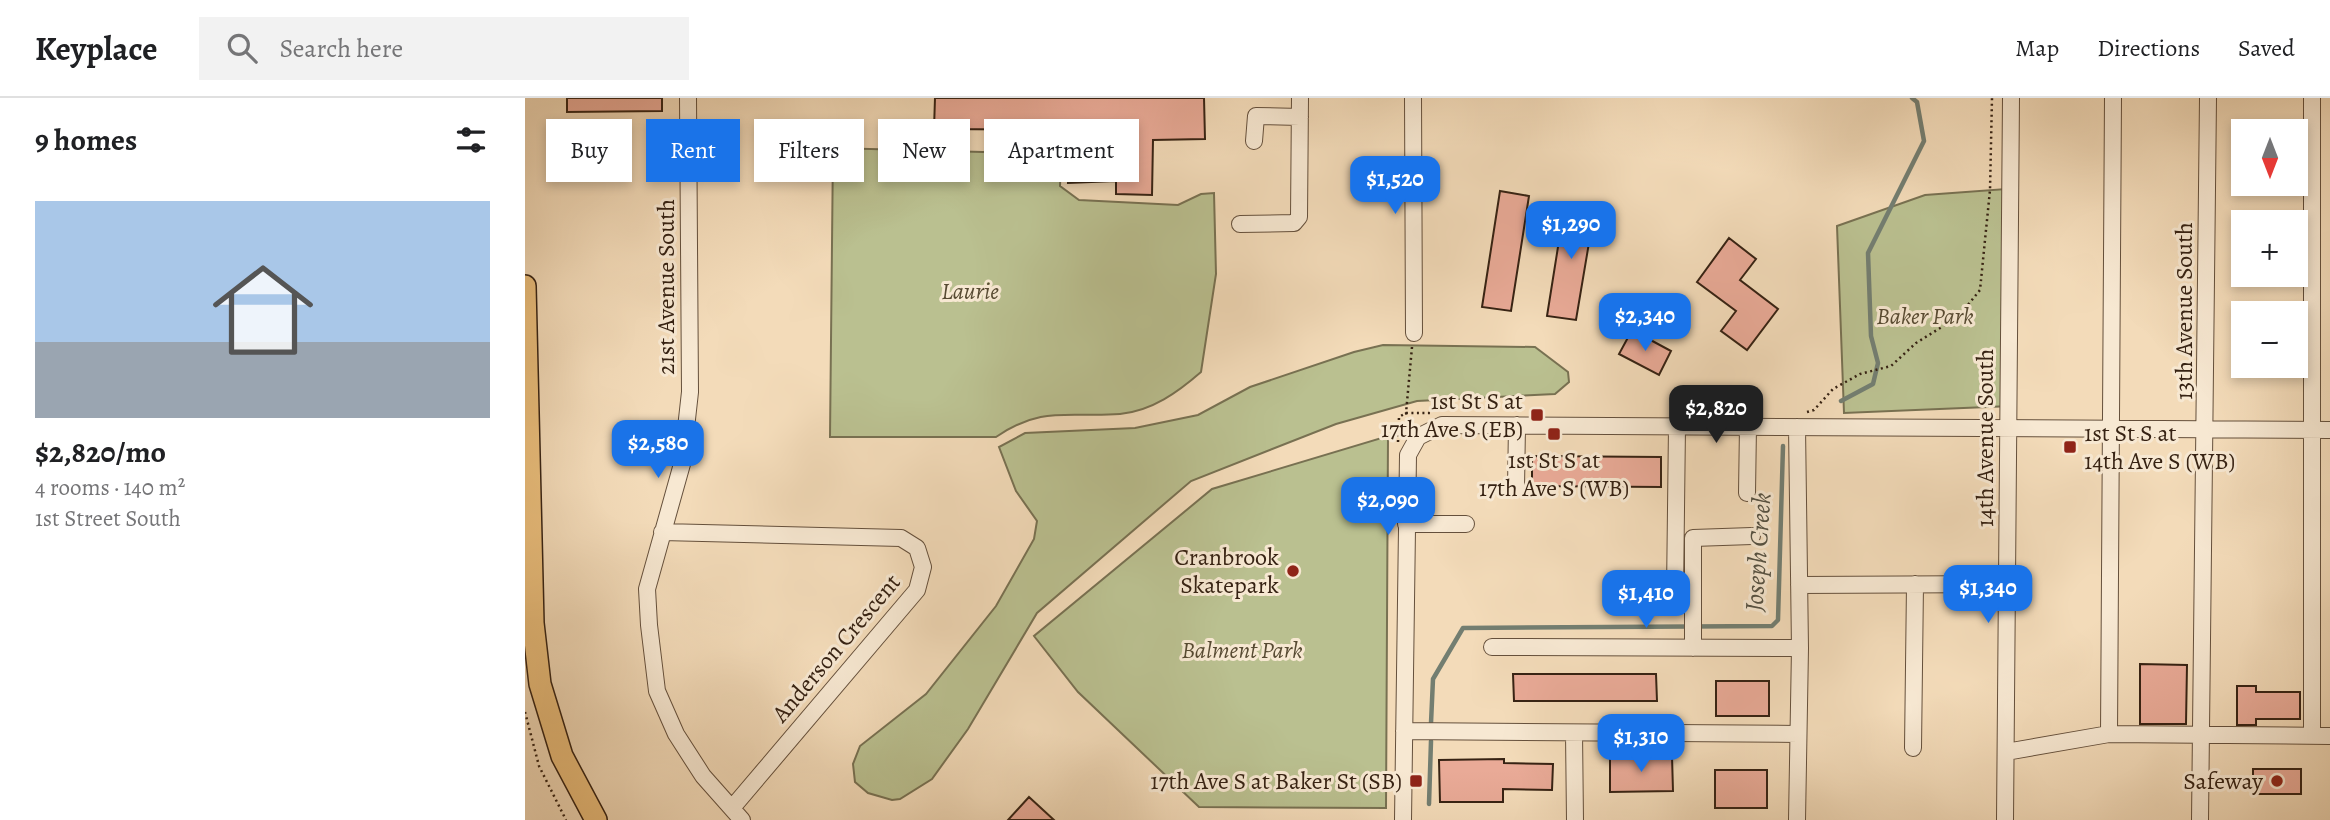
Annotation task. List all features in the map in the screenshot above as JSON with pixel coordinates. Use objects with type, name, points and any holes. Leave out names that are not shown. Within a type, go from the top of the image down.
[{"type":"main road","points":[[525,286],[533,622],[540,684],[562,756],[596,820]]},
{"type":"street","name":"21st Avenue South","points":[[688,98],[689,393],[682,464],[647,589],[657,691],[676,734],[696,766],[737,814]]},
{"type":"street","points":[[1240,225],[1287,224],[1294,223],[1299,217],[1300,98]]},
{"type":"street","points":[[1413,98],[1414,333]]},
{"type":"street","name":"14th Avenue South","points":[[2005,820],[2011,98]]},
{"type":"street","points":[[2109,734],[2113,98]]},
{"type":"street","name":"13th Avenue South","points":[[2200,820],[2207,429],[2209,98]]},
{"type":"street","points":[[2312,98],[2322,430],[2312,736]]},
{"type":"street","points":[[1254,141],[1256,116],[1300,117]]},
{"type":"street","points":[[1403,820],[1408,456],[1418,437],[1442,425],[2322,430]]},
{"type":"street","points":[[1516,488],[1517,425]]},
{"type":"street","points":[[1675,592],[1677,426]]},
{"type":"street","points":[[1747,493],[1748,426]]},
{"type":"street","points":[[1797,427],[1800,648],[1797,820]]},
{"type":"street","points":[[1406,524],[1466,524]]},
{"type":"street","name":"Anderson Crescent","points":[[661,532],[901,538],[917,548],[923,567],[917,590],[737,814]]},
{"type":"street","points":[[1693,648],[1693,538],[1752,536]]},
{"type":"street","points":[[1913,748],[1915,584]]},
{"type":"street","points":[[1798,585],[2007,584]]},
{"type":"street","points":[[1492,647],[1800,648]]},
{"type":"street","points":[[1404,731],[1798,734]]},
{"type":"street","points":[[1574,733],[1575,820]]},
{"type":"street","points":[[2006,752],[2109,734],[2330,736]]},
{"type":"path","points":[[1411,351],[1406,413],[1418,437]]},
{"type":"path","points":[[525,712],[539,766],[566,820]]},
{"type":"green space","name":"Laurie","points":[[864,149],[878,149],[878,182],[970,182],[970,152],[983,152],[984,182],[1060,182],[1060,186],[1079,200],[1178,205],[1201,194],[1214,193],[1216,274],[1201,372],[1174,393],[1143,409],[1120,414],[1042,417],[1028,420],[996,437],[830,437],[833,182],[864,182]]},
{"type":"green space","name":"Baker Park","points":[[2006,189],[2011,406],[1844,413],[1837,226],[1925,195]]},
{"type":"green space","points":[[1383,345],[1535,347],[1568,372],[1569,382],[1555,394],[1417,401],[1336,424],[1191,481],[1037,613],[968,729],[932,779],[900,799],[892,800],[868,793],[855,782],[853,764],[860,746],[926,694],[996,606],[1034,539],[1037,521],[1016,491],[999,447],[1025,433],[1135,428],[1198,415],[1250,387]]},
{"type":"green space","name":"Balment Park","points":[[1388,436],[1386,808],[1199,807],[1078,692],[1034,636],[1212,489]]},
{"type":"building","points":[[567,98],[662,98],[662,111],[567,112]]},
{"type":"building","points":[[935,98],[1204,98],[1205,139],[1153,140],[1152,195],[1116,194],[1116,182],[1139,182],[1139,119],[984,119],[984,129],[970,129],[970,119],[934,119]]},
{"type":"building","points":[[1500,191],[1529,196],[1511,311],[1482,307]]},
{"type":"building","points":[[1565,203],[1595,207],[1576,320],[1547,316]]},
{"type":"building","points":[[1729,238],[1756,259],[1740,280],[1778,309],[1747,350],[1721,331],[1736,311],[1697,282]]},
{"type":"building","points":[[1632,330],[1671,351],[1659,375],[1619,354]]},
{"type":"building","points":[[1532,456],[1661,457],[1661,487],[1532,486]]},
{"type":"building","points":[[2140,664],[2187,665],[2186,724],[2140,724]]},
{"type":"building","points":[[1513,674],[1656,674],[1657,701],[1514,701]]},
{"type":"building","points":[[1716,681],[1769,681],[1769,716],[1716,716]]},
{"type":"building","points":[[2237,686],[2256,686],[2256,692],[2300,692],[2300,719],[2256,719],[2256,725],[2237,725]]},
{"type":"building","points":[[1672,756],[1673,791],[1610,792],[1610,757]]},
{"type":"building","points":[[1504,759],[1504,763],[1553,764],[1552,790],[1503,789],[1503,802],[1440,802],[1439,760]]},
{"type":"building","name":"Safeway","points":[[2253,769],[2301,769],[2301,794],[2253,794]]},
{"type":"building","points":[[1715,770],[1767,770],[1767,808],[1715,808]]},
{"type":"building","points":[[1029,797],[1054,820],[1008,820]]},
{"type":"waterway","name":"Joseph Creek","points":[[1841,401],[1873,384],[1878,363],[1871,336],[1868,253],[1924,141],[1917,102],[1912,98]]},
{"type":"waterway","name":"Joseph Creek","points":[[1431,723],[1433,679],[1463,628],[1772,626],[1778,620],[1783,446]]},
{"type":"waterway","name":"Joseph Creek","points":[[1429,804],[1431,741]]},
{"type":"place","name":"1st St S at 17th Ave S (EB)","points":[[1537,415]]},
{"type":"place","name":"1st St S at 17th Ave S (WB)","points":[[1554,434]]},
{"type":"place","name":"1st St S at 14th Ave S (WB)","points":[[2070,447]]},
{"type":"place","name":"Cranbrook Skatepark","points":[[1293,571]]},
{"type":"place","name":"17th Ave S at Baker St (SB)","points":[[1416,781]]},
{"type":"place","name":"Safeway","points":[[2277,781]]}]
